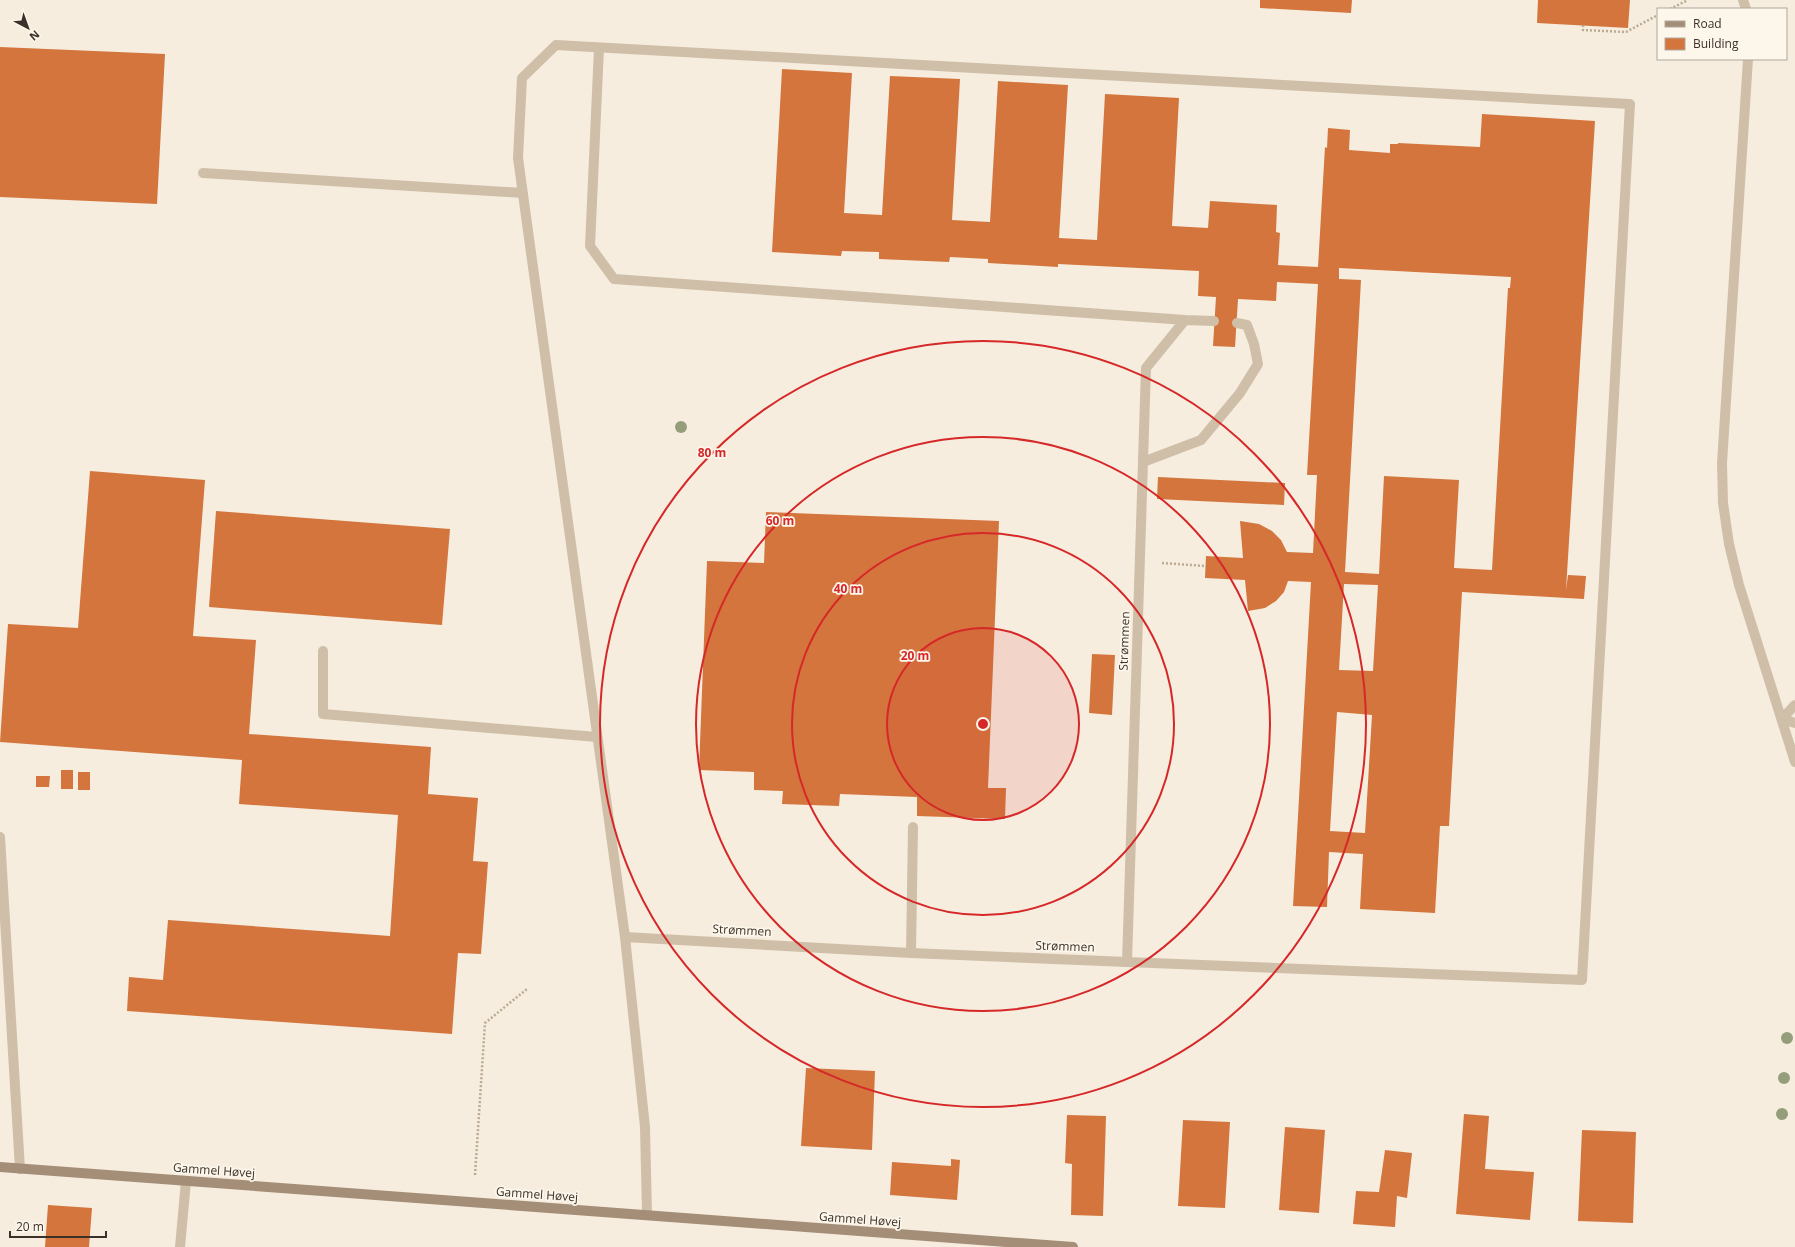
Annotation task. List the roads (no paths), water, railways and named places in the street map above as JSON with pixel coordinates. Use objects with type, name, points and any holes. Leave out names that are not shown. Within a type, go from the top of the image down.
[{"type":"street","points":[[647,1214],[644,1127],[624,937],[518,158],[522,78],[556,45],[1630,104],[1582,980],[1127,962]]},
{"type":"street","points":[[599,48],[590,246],[614,279],[1214,321]]},
{"type":"street","points":[[1748,60],[1722,463],[1723,504],[1729,544],[1739,584],[1795,762]]},
{"type":"street","points":[[203,173],[523,193]]},
{"type":"street","name":"Strømmen","points":[[624,937],[910,953],[1127,962],[1146,368],[1186,320]]},
{"type":"street","points":[[1143,462],[1201,440],[1240,393],[1258,364],[1254,344],[1246,325],[1237,323]]},
{"type":"street","points":[[323,652],[323,714],[597,737]]},
{"type":"street","points":[[1782,719],[1795,705]]},
{"type":"street","points":[[1782,719],[1795,723]]},
{"type":"street","points":[[910,953],[913,827]]},
{"type":"street","points":[[0,837],[20,1169]]},
{"type":"street","name":"Gammel Høvej","points":[[0,1167],[647,1214],[658,1217],[1073,1247]]},
{"type":"street","points":[[180,1247],[186,1181]]}]
